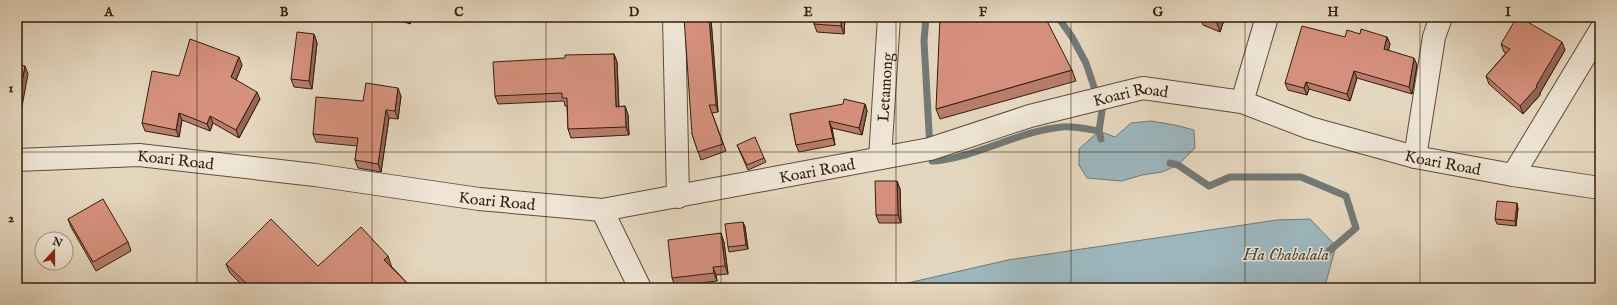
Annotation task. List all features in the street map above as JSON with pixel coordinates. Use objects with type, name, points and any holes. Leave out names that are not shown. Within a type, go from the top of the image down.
[{"type":"street","points":[[674,17],[678,197]]},
{"type":"street","name":"Letamong","points":[[880,158],[888,17]]},
{"type":"street","points":[[1242,102],[1267,17]]},
{"type":"street","points":[[1415,157],[1434,37],[1441,17]]},
{"type":"street","points":[[1513,175],[1600,32]]},
{"type":"street","name":"Koari Road","points":[[17,160],[139,155],[315,174],[479,199],[602,210],[930,149],[1030,116],[1143,88],[1242,102],[1310,128],[1415,157],[1513,175],[1600,188]]},
{"type":"street","points":[[602,210],[640,288]]},
{"type":"water","points":[[1151,121],[1194,130],[1195,148],[1178,165],[1162,172],[1142,175],[1122,181],[1087,178],[1079,165],[1079,149],[1099,131],[1115,137],[1131,123]]},
{"type":"water","name":"Ha Chabalala","points":[[1310,219],[1336,246],[1325,286],[1320,288],[875,288],[899,285],[1008,260],[1277,220]]},
{"type":"building","points":[[684,17],[709,17],[716,105],[709,105],[723,144],[698,152],[692,134]]},
{"type":"building","points":[[814,17],[841,17],[841,26],[814,24]]},
{"type":"building","points":[[940,17],[1045,17],[1072,70],[936,109]]},
{"type":"building","points":[[1200,17],[1219,17],[1217,23]]},
{"type":"building","points":[[1517,17],[1562,42],[1536,86],[1537,87],[1520,106],[1486,76],[1510,49],[1501,44]]},
{"type":"building","points":[[1302,26],[1345,37],[1347,30],[1360,34],[1361,29],[1387,37],[1384,49],[1414,58],[1409,87],[1354,71],[1347,94],[1306,82],[1304,88],[1285,83]]},
{"type":"building","points":[[297,32],[314,34],[309,81],[291,79]]},
{"type":"building","points":[[190,39],[239,57],[231,77],[257,92],[236,130],[210,116],[207,124],[179,113],[176,130],[142,123],[152,71],[179,76]]},
{"type":"building","points":[[614,54],[616,107],[625,106],[626,127],[568,129],[567,98],[562,98],[562,93],[495,96],[493,62],[565,58],[565,55]]},
{"type":"building","points":[[17,64],[25,66],[17,108]]},
{"type":"building","points":[[366,83],[398,88],[395,111],[386,110],[378,164],[355,160],[358,138],[313,134],[316,97],[363,101]]},
{"type":"building","points":[[844,99],[865,104],[859,128],[829,121],[833,138],[796,145],[790,114],[843,104]]},
{"type":"building","points":[[755,137],[764,158],[747,165],[737,145]]},
{"type":"building","points":[[875,181],[897,181],[898,215],[876,215]]},
{"type":"building","points":[[103,199],[128,242],[93,262],[68,219]]},
{"type":"building","points":[[1497,201],[1517,203],[1515,221],[1495,219]]},
{"type":"building","points":[[271,219],[318,266],[361,227],[388,256],[384,260],[412,288],[251,288],[226,264]]},
{"type":"building","points":[[743,222],[746,245],[728,247],[725,224]]},
{"type":"building","points":[[721,233],[725,266],[713,267],[714,273],[672,278],[668,240]]},
{"type":"building","points":[[174,285],[177,288],[170,288]]},
{"type":"waterway","points":[[926,17],[924,41],[932,161],[945,160],[965,155],[1037,131],[1062,127],[1099,131]]},
{"type":"waterway","points":[[1058,17],[1072,37],[1086,63],[1094,87]]},
{"type":"waterway","points":[[1101,139],[1099,131],[1102,111]]},
{"type":"waterway","points":[[1170,163],[1178,165],[1209,186],[1230,177],[1301,177],[1346,196],[1356,228],[1329,251]]}]
